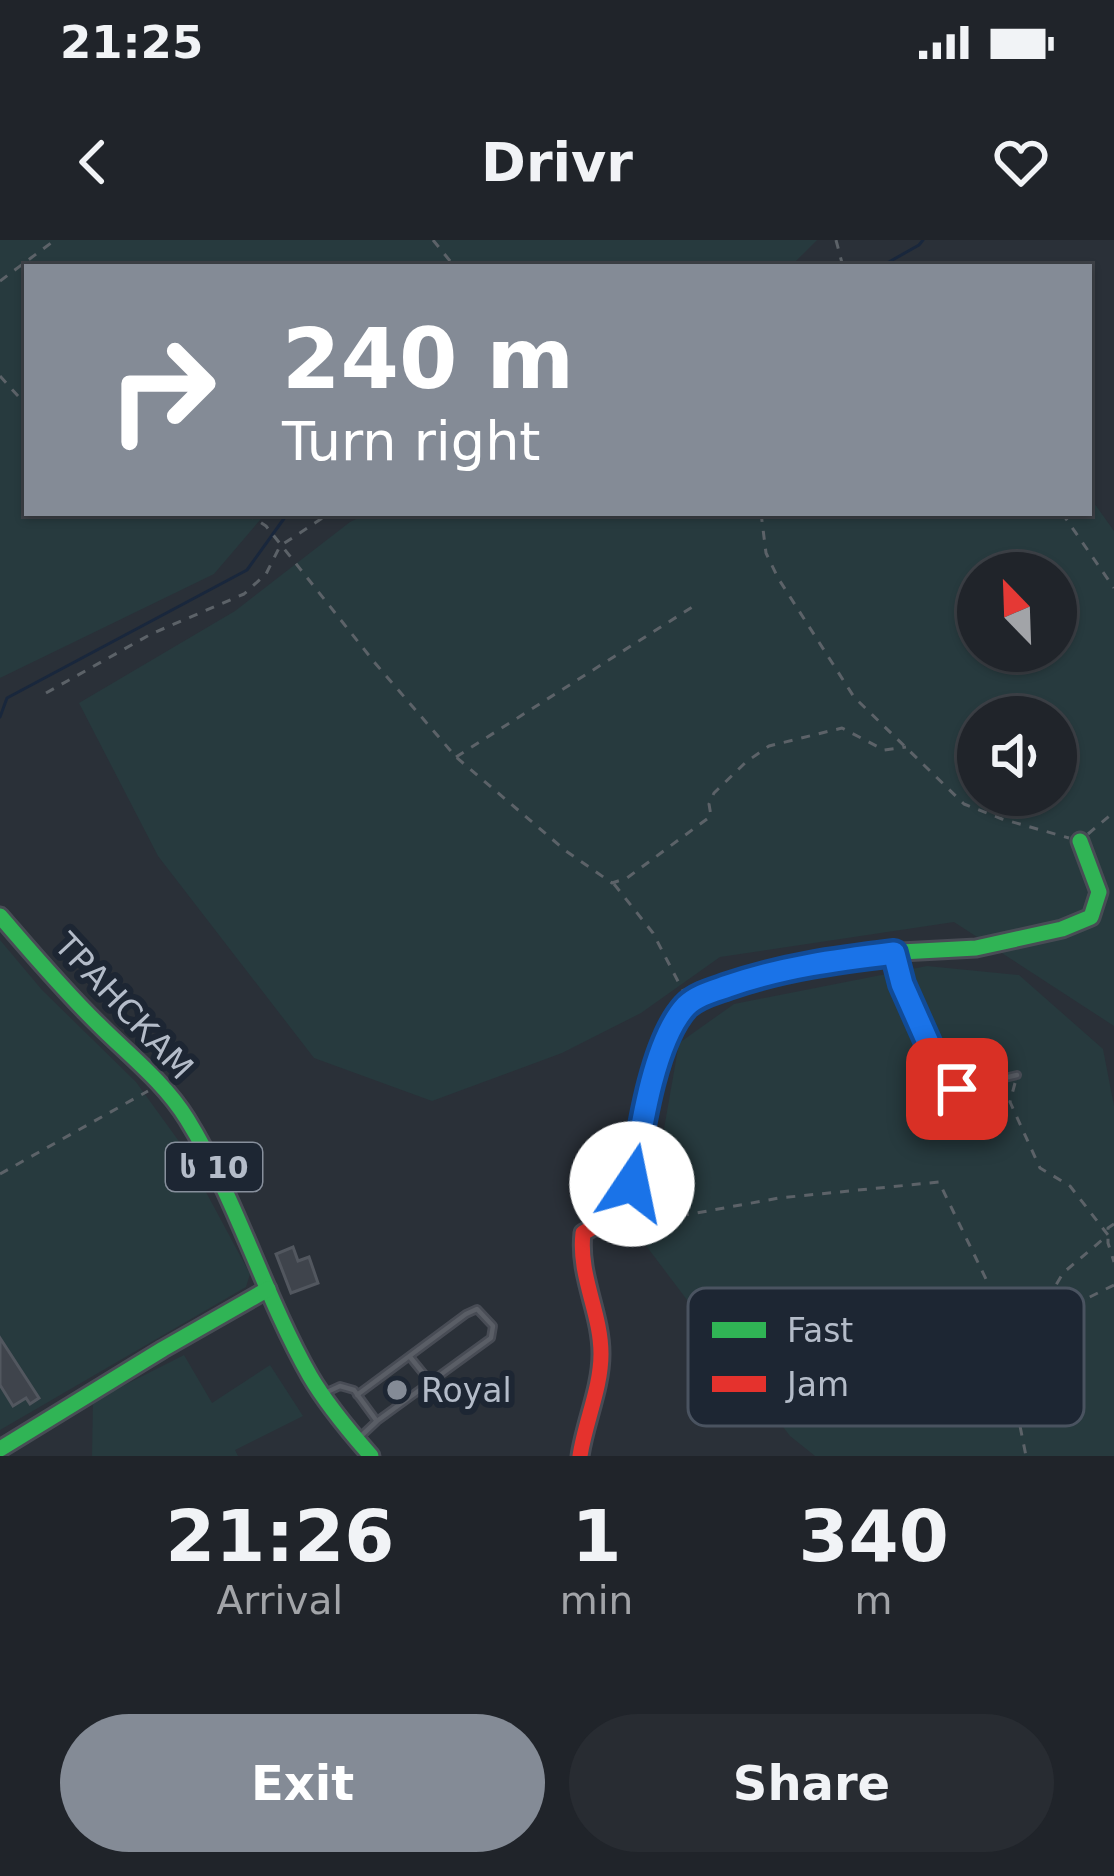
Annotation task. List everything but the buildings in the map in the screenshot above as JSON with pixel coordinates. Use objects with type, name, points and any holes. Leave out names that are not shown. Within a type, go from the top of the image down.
[{"type":"main road","points":[[580,1456],[601,1355],[580,1247],[583,1233],[613,1214],[632,1184],[650,1092],[668,1034],[688,1004],[747,980],[807,964],[976,948],[1062,929],[1091,917],[1100,892],[1080,841]]},
{"type":"main road","name":"ТРАНСКАМ","points":[[0,916],[184,1114],[218,1174],[297,1351],[322,1395],[371,1456]]},
{"type":"main road","points":[[0,1449],[268,1289]]},
{"type":"lane","points":[[894,953],[902,984],[934,1056],[932,1076],[938,1089],[1017,1076]]},
{"type":"lane","points":[[356,1441],[491,1338],[493,1326],[477,1309],[466,1314],[357,1395]]},
{"type":"lane","points":[[410,1357],[432,1384]]},
{"type":"lane","points":[[322,1395],[340,1386],[353,1390],[377,1421]]},
{"type":"path","points":[[0,281],[55,240]]},
{"type":"path","points":[[433,240],[453,264]]},
{"type":"path","points":[[0,376],[24,403]]},
{"type":"path","points":[[251,516],[266,526],[456,757],[566,851],[612,883],[653,933],[688,1004]]},
{"type":"path","points":[[46,693],[151,634],[244,594],[266,574],[280,546],[325,516]]},
{"type":"path","points":[[761,516],[766,554],[778,578],[854,697],[964,804],[1080,841],[1114,812]]},
{"type":"path","points":[[1064,516],[1114,588]]},
{"type":"path","points":[[456,757],[697,604]]},
{"type":"path","points":[[612,883],[627,878],[711,816],[714,793],[769,746],[842,728],[884,750],[906,747]]},
{"type":"path","points":[[1017,1076],[1010,1102],[1040,1168],[1070,1186],[1108,1235]]},
{"type":"path","points":[[0,1174],[160,1084]]},
{"type":"path","points":[[613,1214],[680,1216],[779,1198],[939,1182],[987,1288]]},
{"type":"path","points":[[1114,1224],[1108,1228],[1114,1262]]},
{"type":"path","points":[[1054,1288],[1063,1273],[1108,1235]]},
{"type":"path","points":[[1084,1300],[1114,1286]]},
{"type":"path","points":[[1020,1426],[1026,1456]]},
{"type":"green space","points":[[0,240],[817,240],[793,264],[24,264],[24,516],[263,516],[214,574],[0,678]]},
{"type":"green space","points":[[1092,500],[1114,531],[1114,1026],[954,922],[720,957],[641,1013],[562,1053],[432,1101],[314,1058],[158,856],[79,703],[235,611],[363,516],[1092,516]]},
{"type":"green space","points":[[0,940],[42,990],[136,1082],[178,1140],[250,1274],[246,1287],[0,1430]]},
{"type":"green space","points":[[927,966],[1019,975],[1103,1049],[1114,1106],[1114,1456],[815,1456],[790,1436],[782,1426],[1084,1426],[1084,1288],[688,1288],[688,1301],[644,1243],[679,1043],[734,1004]]},
{"type":"green space","points":[[184,1355],[212,1403],[270,1365],[303,1416],[235,1450],[238,1456],[92,1456],[93,1401]]},
{"type":"waterway","points":[[885,264],[923,240]]},
{"type":"waterway","points":[[0,717],[7,698],[247,570],[286,516]]},
{"type":"traffic: fast","points":[[753,978],[807,964],[976,948],[1062,929],[1091,917],[1099,892],[1080,841]]},
{"type":"traffic: fast","points":[[0,916],[178,1106],[221,1182],[310,1376],[371,1456]]},
{"type":"traffic: fast","points":[[0,1449],[268,1289]]},
{"type":"traffic: jam","points":[[580,1456],[601,1354],[583,1233],[611,1215],[627,1191],[637,1164],[654,1074],[675,1021],[698,997],[753,978]]},
{"type":"place","name":"Royal","points":[[397,1390]]},
{"type":"route","points":[[632,1184],[650,1092],[668,1034],[688,1004],[747,980],[807,964],[894,953],[902,984],[934,1056],[932,1076],[938,1089],[957,1089]]}]
